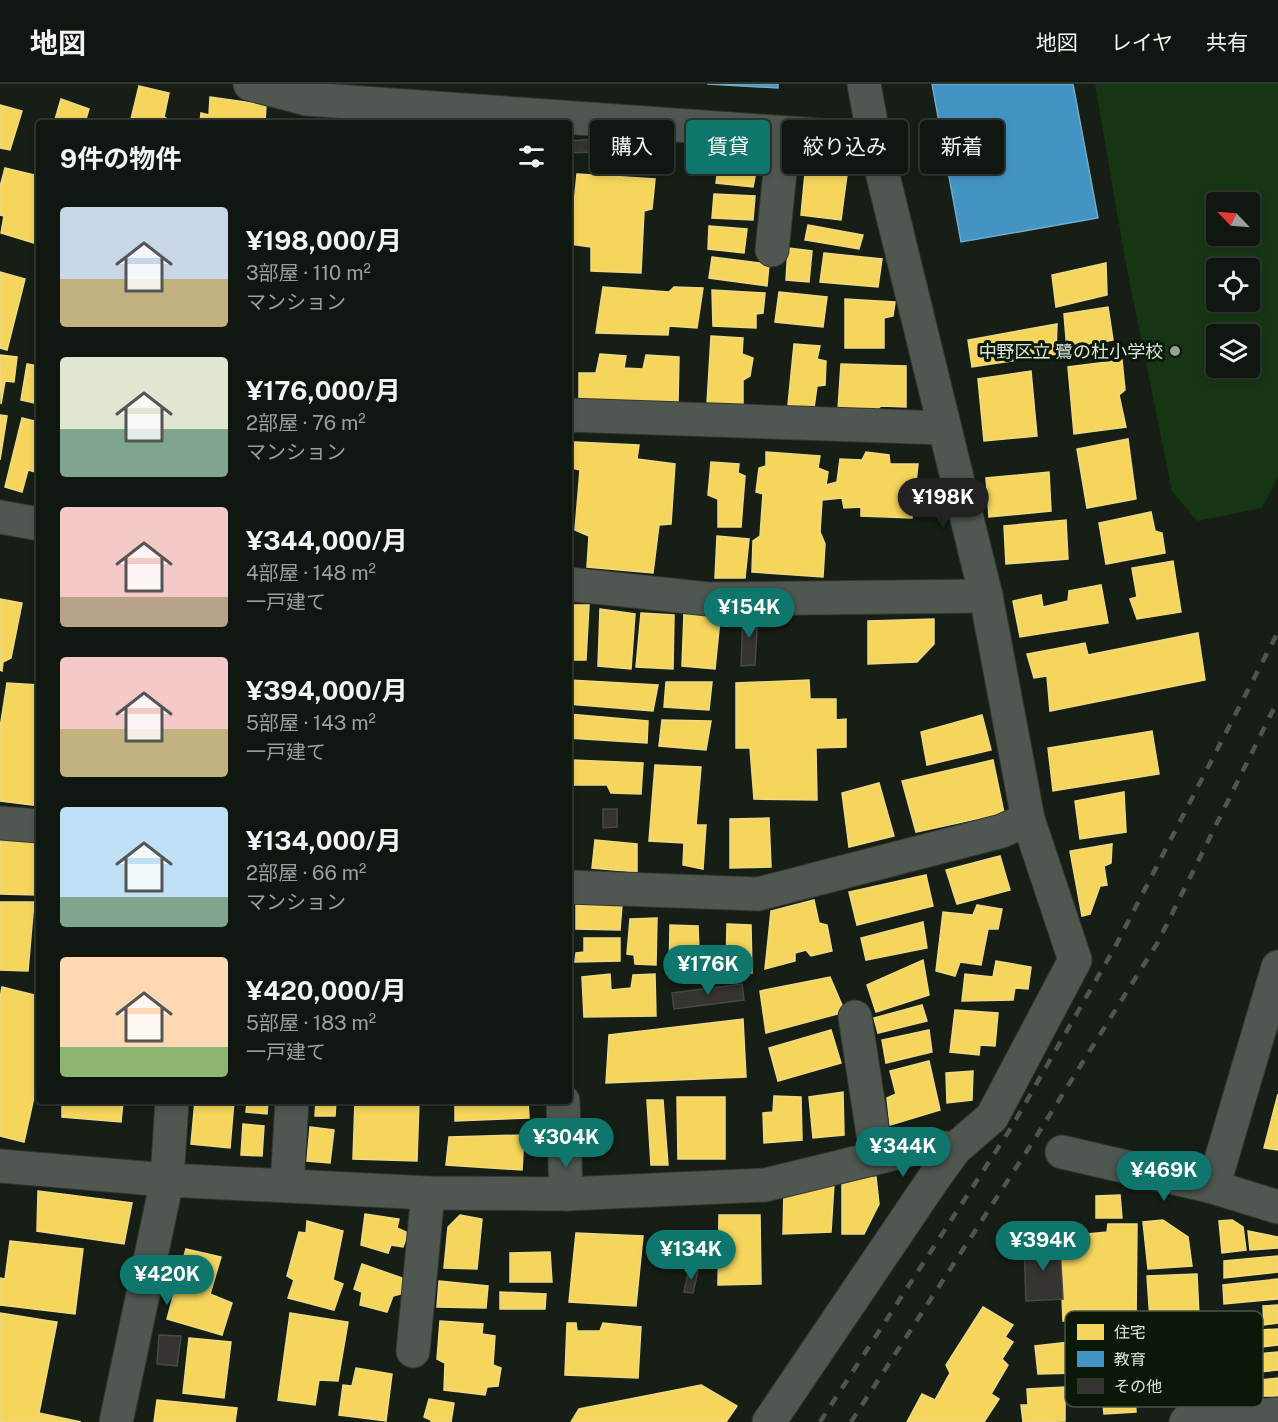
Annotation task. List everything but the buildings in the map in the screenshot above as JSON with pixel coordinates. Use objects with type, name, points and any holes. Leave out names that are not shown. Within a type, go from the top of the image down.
[{"type":"street","points":[[250,84],[307,102],[568,120]]},
{"type":"street","points":[[864,84],[871,120]]},
{"type":"street","points":[[572,120],[782,133]]},
{"type":"street","points":[[772,250],[782,152]]},
{"type":"street","points":[[769,1422],[955,1149],[992,1117],[1075,960],[1028,819],[986,596],[882,174]]},
{"type":"street","points":[[572,415],[944,428]]},
{"type":"street","points":[[0,516],[36,523]]},
{"type":"street","points":[[572,584],[708,599],[986,596]]},
{"type":"street","points":[[572,887],[758,894],[1002,831],[1028,819]]},
{"type":"street","points":[[0,823],[36,826]]},
{"type":"street","points":[[1213,1187],[1278,967]]},
{"type":"street","points":[[855,1017],[873,1134],[883,1156]]},
{"type":"street","points":[[116,1422],[167,1180],[172,1104]]},
{"type":"street","points":[[287,1185],[292,1104]]},
{"type":"street","points":[[562,1104],[566,1194]]},
{"type":"street","points":[[0,1166],[167,1180],[428,1193],[566,1194],[765,1185],[925,1146],[955,1149]]},
{"type":"street","points":[[1062,1152],[1213,1187],[1278,1207]]},
{"type":"street","points":[[413,1351],[428,1193]]},
{"type":"street","points":[[1186,1422],[1278,1414]]},
{"type":"green space","points":[[1095,84],[1278,84],[1278,477],[1262,508],[1197,521],[1172,491],[1125,259]]},
{"type":"railway","points":[[820,1422],[1011,1128],[1115,947],[1278,632]]},
{"type":"railway","points":[[851,1422],[1034,1140],[1158,942],[1278,700]]},
{"type":"place","name":"中野区立 鷺の杜小学校","points":[[1175,351]]}]
